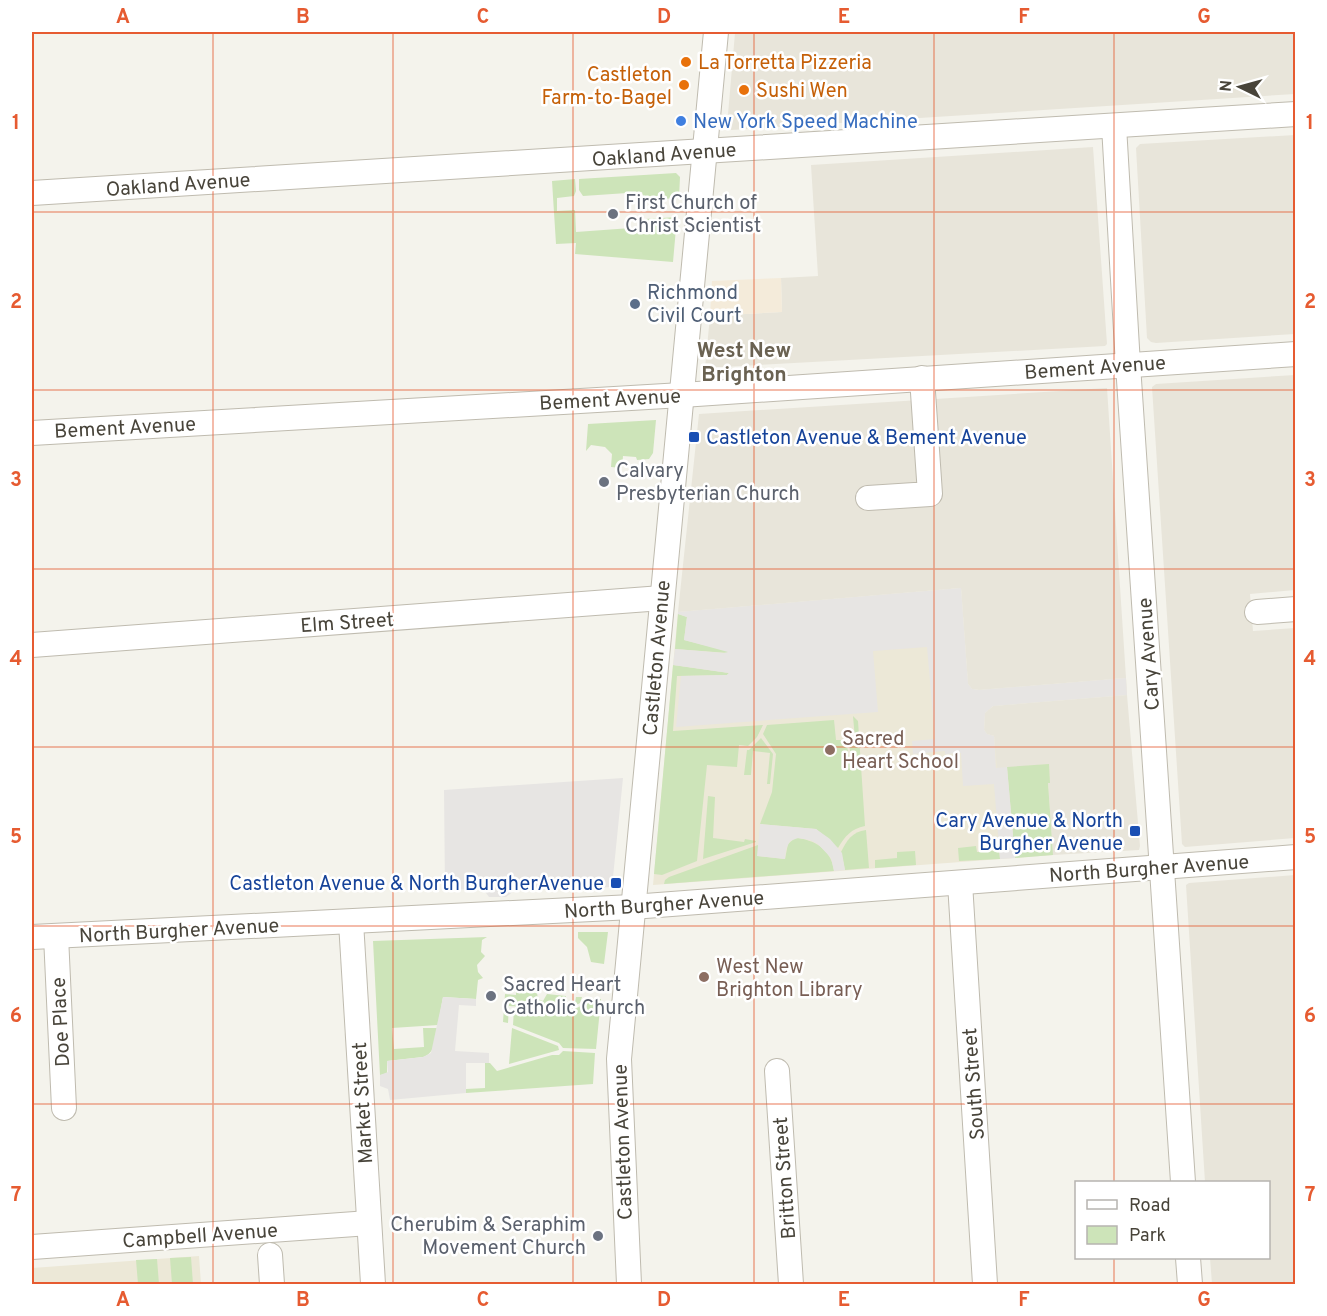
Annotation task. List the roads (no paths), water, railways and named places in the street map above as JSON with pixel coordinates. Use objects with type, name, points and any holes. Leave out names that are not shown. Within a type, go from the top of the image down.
[{"type":"street","name":"Castleton Avenue","points":[[629,1284],[619,1059],[716,32]]},
{"type":"street","name":"Oakland Avenue","points":[[32,194],[1296,114]]},
{"type":"street","name":"Cary Avenue","points":[[1114,126],[1183,1181]]},
{"type":"street","name":"Bement Avenue","points":[[32,433],[682,395],[1296,354]]},
{"type":"street","points":[[868,498],[930,494],[922,378]]},
{"type":"street","name":"Elm Street","points":[[32,645],[662,598]]},
{"type":"street","points":[[1257,612],[1296,609]]},
{"type":"street","name":"North Burgher Avenue","points":[[32,937],[632,908],[1296,857]]},
{"type":"street","name":"South Street","points":[[960,883],[985,1284]]},
{"type":"street","name":"Market Street","points":[[351,922],[373,1284]]},
{"type":"street","name":"Doe Place","points":[[56,936],[64,1108]]},
{"type":"street","name":"Britton Street","points":[[777,1071],[791,1284]]},
{"type":"street","name":"Campbell Avenue","points":[[32,1247],[369,1223]]},
{"type":"street","points":[[270,1254],[272,1284]]},
{"type":"street","points":[[1188,1259],[1190,1284]]},
{"type":"place","name":"La Torretta Pizzeria","points":[[686,62]]},
{"type":"place","name":"Castleton Farm-to-Bagel","points":[[684,85]]},
{"type":"place","name":"Sushi Wen","points":[[744,90]]},
{"type":"place","name":"New York Speed Machine","points":[[681,121]]},
{"type":"place","name":"First Church of Christ Scientist","points":[[613,214]]},
{"type":"place","name":"Richmond Civil Court","points":[[635,304]]},
{"type":"place","name":"Castleton Avenue & Bement Avenue","points":[[694,437]]},
{"type":"place","name":"Calvary Presbyterian Church","points":[[604,482]]},
{"type":"place","name":"Sacred Heart School","points":[[830,750]]},
{"type":"place","name":"Cary Avenue & North Burgher Avenue","points":[[1135,831]]},
{"type":"place","name":"Castleton Avenue & North BurgherAvenue","points":[[616,883]]},
{"type":"place","name":"West New Brighton Library","points":[[704,977]]},
{"type":"place","name":"Sacred Heart Catholic Church","points":[[491,996]]},
{"type":"place","name":"Cherubim & Seraphim Movement Church","points":[[598,1236]]},
{"type":"district","name":"West New Brighton","points":[[744,362]]}]
